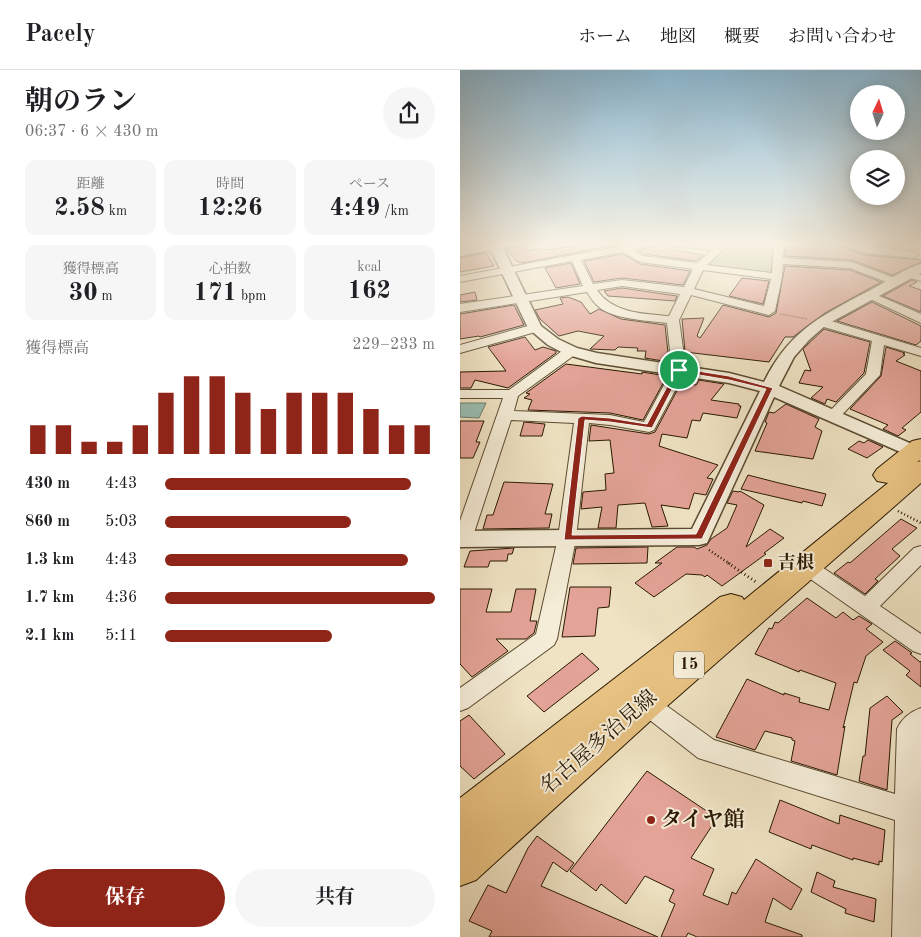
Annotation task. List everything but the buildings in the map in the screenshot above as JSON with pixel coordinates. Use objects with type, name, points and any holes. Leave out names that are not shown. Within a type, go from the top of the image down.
[{"type":"main road","name":"名古屋多治見線","points":[[460,864],[645,703],[882,502],[919,455]]},
{"type":"main road","name":"名古屋多治見線","points":[[460,825],[919,455]]},
{"type":"street","points":[[513,283],[535,328],[553,342],[571,351],[596,358],[729,378],[769,388],[919,455]]},
{"type":"street","points":[[589,283],[604,306],[651,319],[672,320]]},
{"type":"street","points":[[460,308],[619,283]]},
{"type":"street","points":[[626,283],[687,291],[769,312],[776,283]]},
{"type":"street","points":[[505,415],[610,420],[649,427],[679,370],[672,320],[691,283]]},
{"type":"street","points":[[571,351],[512,394],[461,539],[699,537],[769,388],[791,349],[821,322],[889,283]]},
{"type":"street","points":[[870,295],[921,319]]},
{"type":"street","points":[[821,322],[921,352]]},
{"type":"street","points":[[460,349],[535,328]]},
{"type":"street","points":[[832,416],[873,375],[878,340]]},
{"type":"street","points":[[460,394],[512,394]]},
{"type":"street","points":[[462,696],[546,639],[567,538],[582,418]]},
{"type":"street","points":[[866,607],[921,553]]},
{"type":"street","points":[[806,566],[921,645]]},
{"type":"street","points":[[645,703],[707,750],[908,811]]},
{"type":"street","points":[[907,937],[910,729],[921,719]]},
{"type":"path","points":[[769,312],[821,322]]},
{"type":"path","points":[[882,502],[921,523]]},
{"type":"path","points":[[692,537],[758,584]]},
{"type":"water","points":[[460,403],[486,403],[479,418],[460,417]]},
{"type":"place","name":"吉根","points":[[768,563]]},
{"type":"place","name":"タイヤ館","points":[[651,820]]},
{"type":"route","points":[[679,370],[729,378],[769,388],[699,537],[567,538],[582,418],[610,420],[649,427],[679,370]]}]
